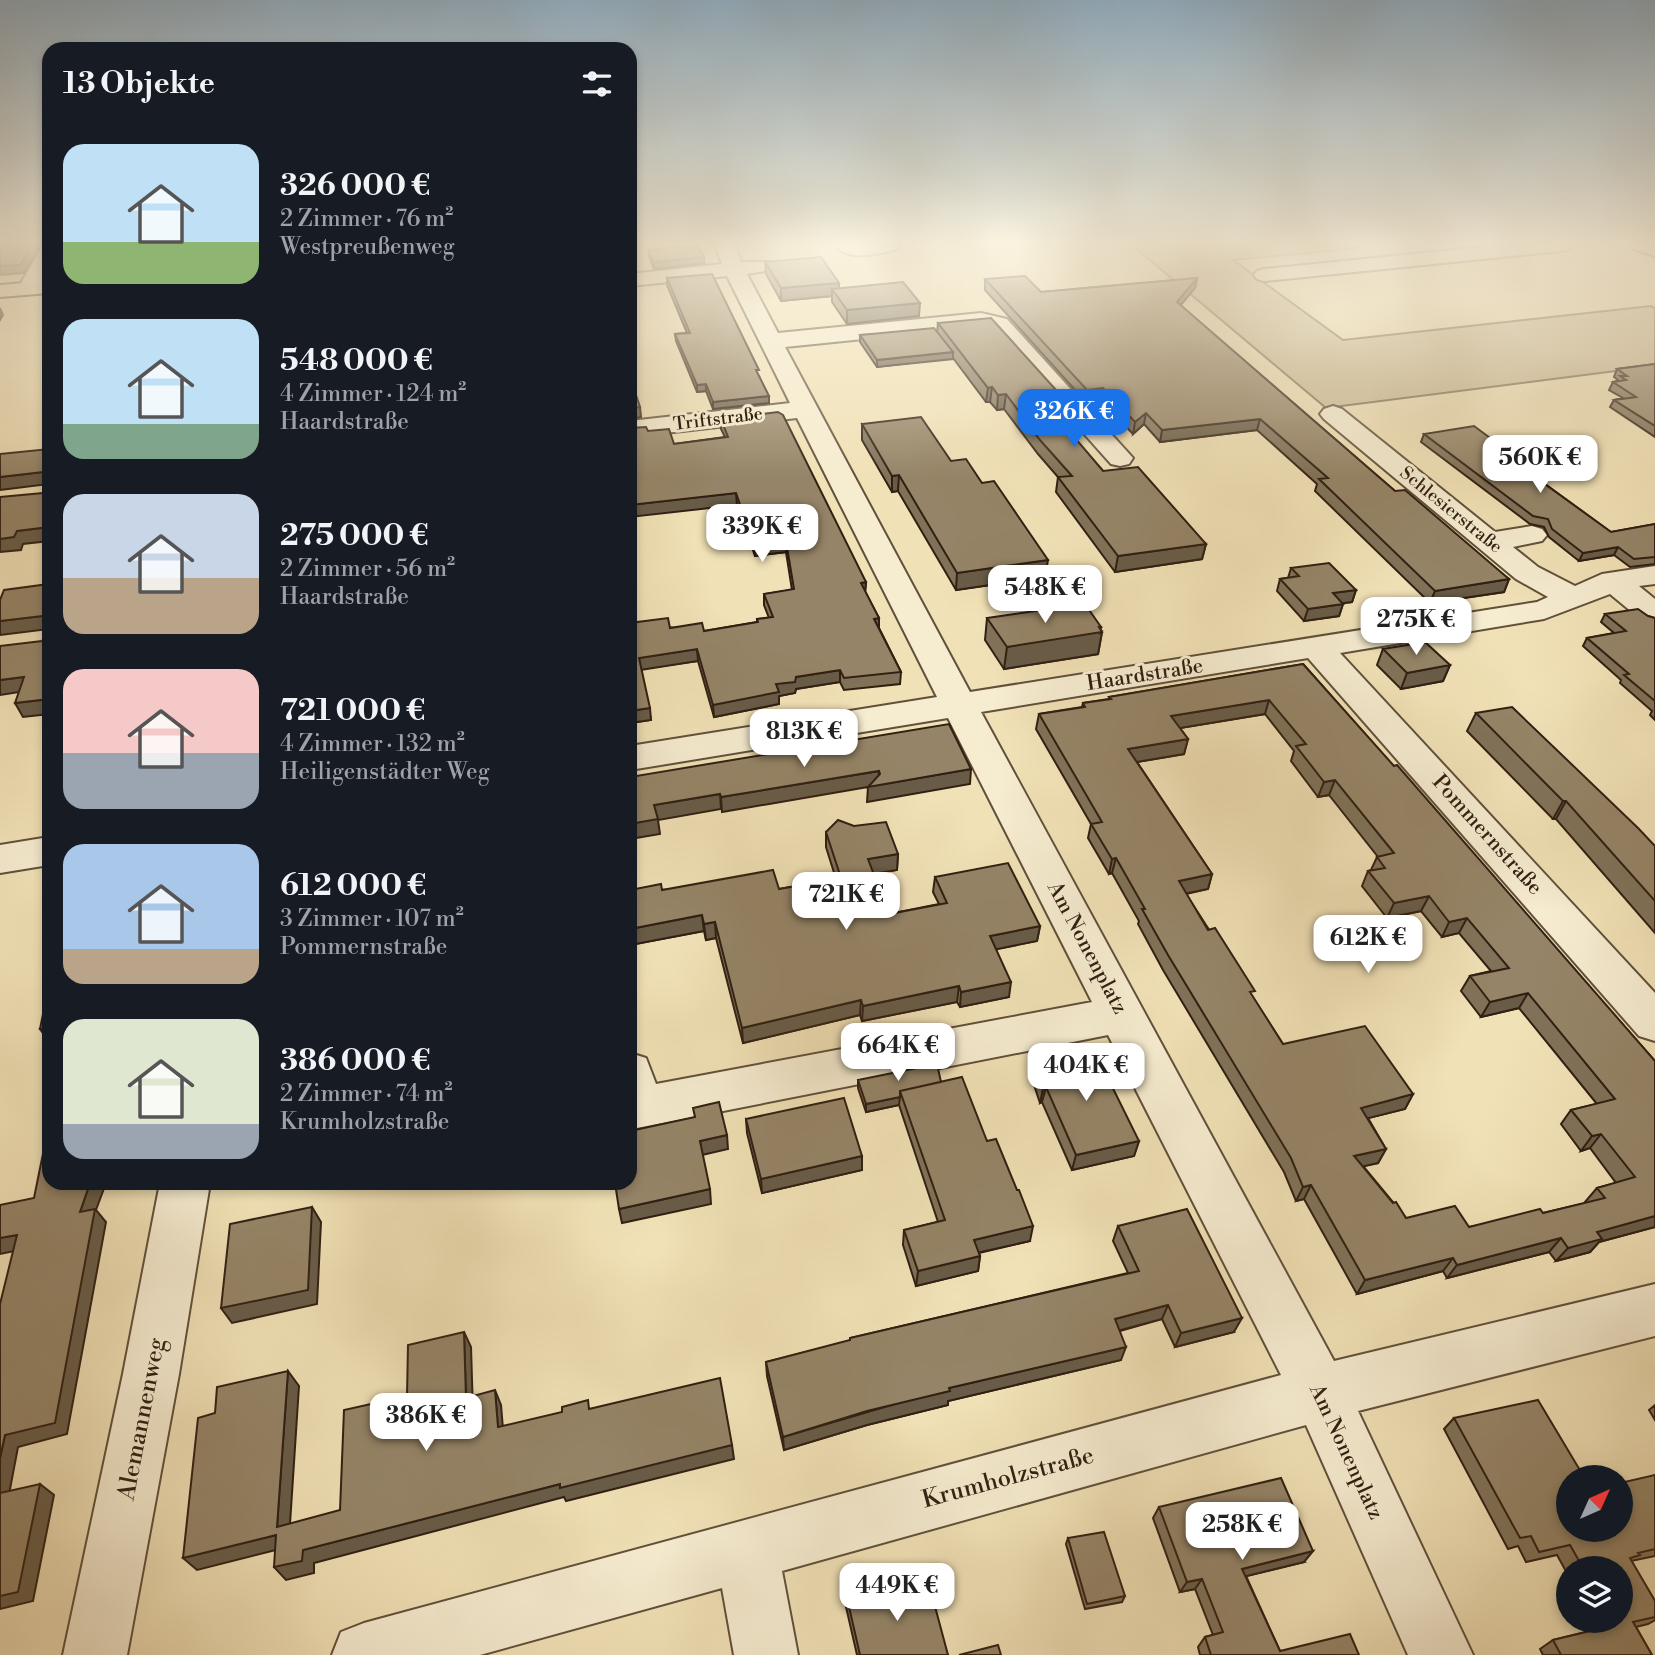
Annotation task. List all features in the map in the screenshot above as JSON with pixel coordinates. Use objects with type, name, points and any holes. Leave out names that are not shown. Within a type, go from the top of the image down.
[{"type":"street","name":"Am Nonenplatz","points":[[764,322],[806,409],[1320,1392],[1441,1655]]},
{"type":"street","points":[[771,341],[959,322]]},
{"type":"street","points":[[991,322],[999,324],[1120,458]]},
{"type":"street","name":"Triftstraße","points":[[637,428],[806,409]]},
{"type":"street","name":"Schlesierstraße","points":[[1333,414],[1527,573],[1574,598]]},
{"type":"street","points":[[1371,445],[1401,436]]},
{"type":"street","points":[[1410,477],[1436,462]]},
{"type":"street","points":[[1449,509],[1476,493]]},
{"type":"street","points":[[1489,542],[1532,535]]},
{"type":"street","name":"Haardstraße","points":[[637,757],[1544,610],[1614,581],[1655,575]]},
{"type":"street","points":[[1614,581],[1655,615]]},
{"type":"street","name":"Pommernstraße","points":[[1317,648],[1655,1023]]},
{"type":"street","points":[[0,859],[42,852]]},
{"type":"street","points":[[637,1108],[1122,1014]]},
{"type":"street","name":"Alemannenweg","points":[[95,1655],[151,1374],[184,1190]]},
{"type":"street","name":"Krumholzstraße","points":[[364,1655],[1320,1392],[1655,1310]]},
{"type":"street","points":[[747,1550],[766,1655]]},
{"type":"shaded area","points":[[1224,322],[1319,322],[1343,340],[1504,322],[1655,322],[1655,366],[1326,408]]},
{"type":"building","points":[[685,322],[736,322],[769,396],[713,402],[706,384],[697,385],[675,334],[690,333]]},
{"type":"building","points":[[995,322],[1057,391],[1044,392],[1047,396],[1040,397],[1103,471],[1138,467],[1206,544],[1118,556],[1058,477],[1072,476],[1040,440],[1006,394],[998,395],[992,387],[988,388],[938,323]]},
{"type":"building","points":[[1025,322],[1200,322],[1395,491],[1405,490],[1509,579],[1435,591],[1319,479],[1328,478],[1260,419],[1162,430],[1146,413],[1135,422],[1103,388],[1087,390]]},
{"type":"building","points":[[934,328],[953,352],[877,360],[860,335]]},
{"type":"building","points":[[1655,364],[1655,426],[1614,400],[1636,397],[1613,382],[1626,380],[1620,376],[1627,376],[1617,369]]},
{"type":"building","points":[[778,412],[783,415],[866,582],[861,583],[879,618],[874,619],[901,672],[844,678],[840,670],[796,677],[795,682],[776,684],[779,692],[713,705],[697,649],[639,658],[650,708],[637,710],[637,622],[668,618],[670,628],[702,623],[704,631],[758,622],[757,619],[773,617],[764,594],[794,589],[786,541],[754,545],[736,493],[637,504],[637,428],[646,427],[648,431],[669,429],[674,444],[728,437],[721,419]]},
{"type":"building","points":[[921,417],[951,461],[966,459],[982,483],[994,481],[1048,560],[957,573],[899,475],[892,476],[862,424]]},
{"type":"building","points":[[1474,426],[1544,478],[1538,479],[1611,532],[1655,524],[1655,557],[1634,559],[1618,547],[1583,553],[1552,529],[1548,519],[1533,516],[1424,434]]},
{"type":"building","points":[[42,450],[42,472],[0,477],[0,454]]},
{"type":"building","points":[[42,493],[42,528],[17,531],[14,537],[0,539],[0,497]]},
{"type":"building","points":[[1329,563],[1356,590],[1333,593],[1343,604],[1308,609],[1280,579],[1299,576],[1291,568]]},
{"type":"building","points":[[42,585],[42,616],[0,621],[0,600],[4,590]]},
{"type":"building","points":[[1085,604],[1102,632],[1007,647],[987,618]]},
{"type":"building","points":[[1638,609],[1655,618],[1655,701],[1624,675],[1629,674],[1587,638],[1626,631],[1605,614]]},
{"type":"building","points":[[42,641],[42,700],[15,703],[24,677],[0,680],[0,646]]},
{"type":"building","points":[[1425,642],[1450,665],[1407,673],[1383,649]]},
{"type":"building","points":[[1303,664],[1394,766],[1397,765],[1655,1061],[1655,1216],[1597,1232],[1602,1239],[1568,1248],[1561,1238],[1457,1265],[1453,1258],[1365,1280],[1311,1185],[1303,1187],[1291,1158],[1168,955],[1116,858],[1112,859],[1091,824],[1102,822],[1039,714],[1085,707],[1083,703],[1111,699],[1109,697]],"holes":[[[1269,700],[1306,744],[1296,746],[1324,782],[1335,780],[1394,853],[1377,857],[1385,868],[1368,871],[1394,903],[1429,896],[1449,922],[1467,918],[1509,968],[1470,976],[1490,1002],[1528,993],[1615,1099],[1571,1110],[1592,1136],[1601,1134],[1635,1177],[1597,1188],[1605,1198],[1543,1213],[1540,1209],[1469,1227],[1455,1206],[1406,1218],[1396,1202],[1393,1203],[1354,1156],[1386,1149],[1361,1108],[1413,1094],[1365,1026],[1283,1044],[1250,992],[1255,991],[1215,928],[1208,930],[1179,881],[1212,874],[1128,749],[1188,739],[1171,716]]]},
{"type":"building","points":[[1512,707],[1655,846],[1655,901],[1566,801],[1476,713]]},
{"type":"building","points":[[949,724],[971,769],[868,787],[880,774],[879,771],[721,797],[720,794],[654,805],[658,819],[637,823],[637,776]]},
{"type":"building","points":[[838,820],[854,826],[886,822],[898,854],[868,859],[889,914],[947,903],[935,877],[1008,863],[1040,926],[990,936],[1011,982],[961,992],[959,986],[863,1006],[861,1000],[742,1028],[715,922],[704,924],[702,915],[637,928],[637,889],[661,884],[662,890],[773,870],[779,889],[841,878],[826,832]]},
{"type":"building","points":[[1094,1050],[1139,1141],[1076,1155],[1046,1087],[1043,1088],[1035,1063]]},
{"type":"building","points":[[937,1064],[941,1082],[900,1091],[900,1097],[866,1104],[858,1080]]},
{"type":"building","points":[[962,1077],[987,1141],[996,1139],[1033,1226],[974,1240],[980,1256],[918,1271],[904,1230],[945,1220],[900,1091]]},
{"type":"building","points":[[844,1098],[862,1156],[761,1179],[746,1119]]},
{"type":"building","points":[[719,1102],[727,1135],[700,1141],[710,1189],[619,1209],[616,1190],[637,1190],[637,1129],[695,1117],[693,1108]]},
{"type":"building","points":[[42,1159],[42,1190],[88,1190],[80,1212],[95,1209],[55,1423],[5,1435],[0,1458],[0,1304],[17,1235],[0,1238],[0,1205],[34,1198]]},
{"type":"building","points":[[312,1207],[308,1290],[221,1308],[230,1224]]},
{"type":"building","points":[[1187,1209],[1242,1318],[1181,1333],[1168,1305],[1115,1319],[1126,1347],[949,1388],[950,1391],[867,1411],[783,1437],[766,1362],[850,1338],[1139,1271],[1118,1226]]},
{"type":"building","points":[[464,1332],[466,1398],[495,1390],[498,1427],[562,1412],[562,1407],[588,1400],[589,1409],[720,1378],[732,1445],[560,1488],[560,1484],[303,1550],[302,1561],[274,1567],[276,1535],[183,1558],[198,1418],[215,1413],[217,1387],[288,1371],[277,1527],[340,1510],[344,1410],[407,1396],[408,1345]]},
{"type":"building","points":[[1538,1400],[1577,1465],[1556,1465],[1556,1542],[1633,1542],[1633,1480],[1655,1475],[1655,1549],[1638,1553],[1640,1555],[1633,1557],[1576,1556],[1570,1545],[1539,1552],[1531,1536],[1520,1538],[1454,1418]]},
{"type":"building","points":[[1281,1478],[1313,1551],[1242,1569],[1280,1651],[1350,1634],[1359,1655],[1211,1655],[1205,1637],[1223,1632],[1202,1579],[1187,1582],[1159,1507]]},
{"type":"building","points":[[40,1484],[18,1592],[0,1596],[0,1493]]},
{"type":"building","points":[[1104,1532],[1125,1596],[1087,1604],[1068,1538]]},
{"type":"building","points":[[1633,1563],[1655,1601],[1655,1617],[1633,1622]]},
{"type":"building","points":[[929,1584],[948,1655],[860,1655],[847,1598],[884,1587],[887,1597]]},
{"type":"building","points":[[1633,1622],[1652,1655],[1561,1655],[1553,1640],[1582,1633],[1633,1633]]},
{"type":"building","points":[[998,1645],[1001,1655],[959,1655]]}]
